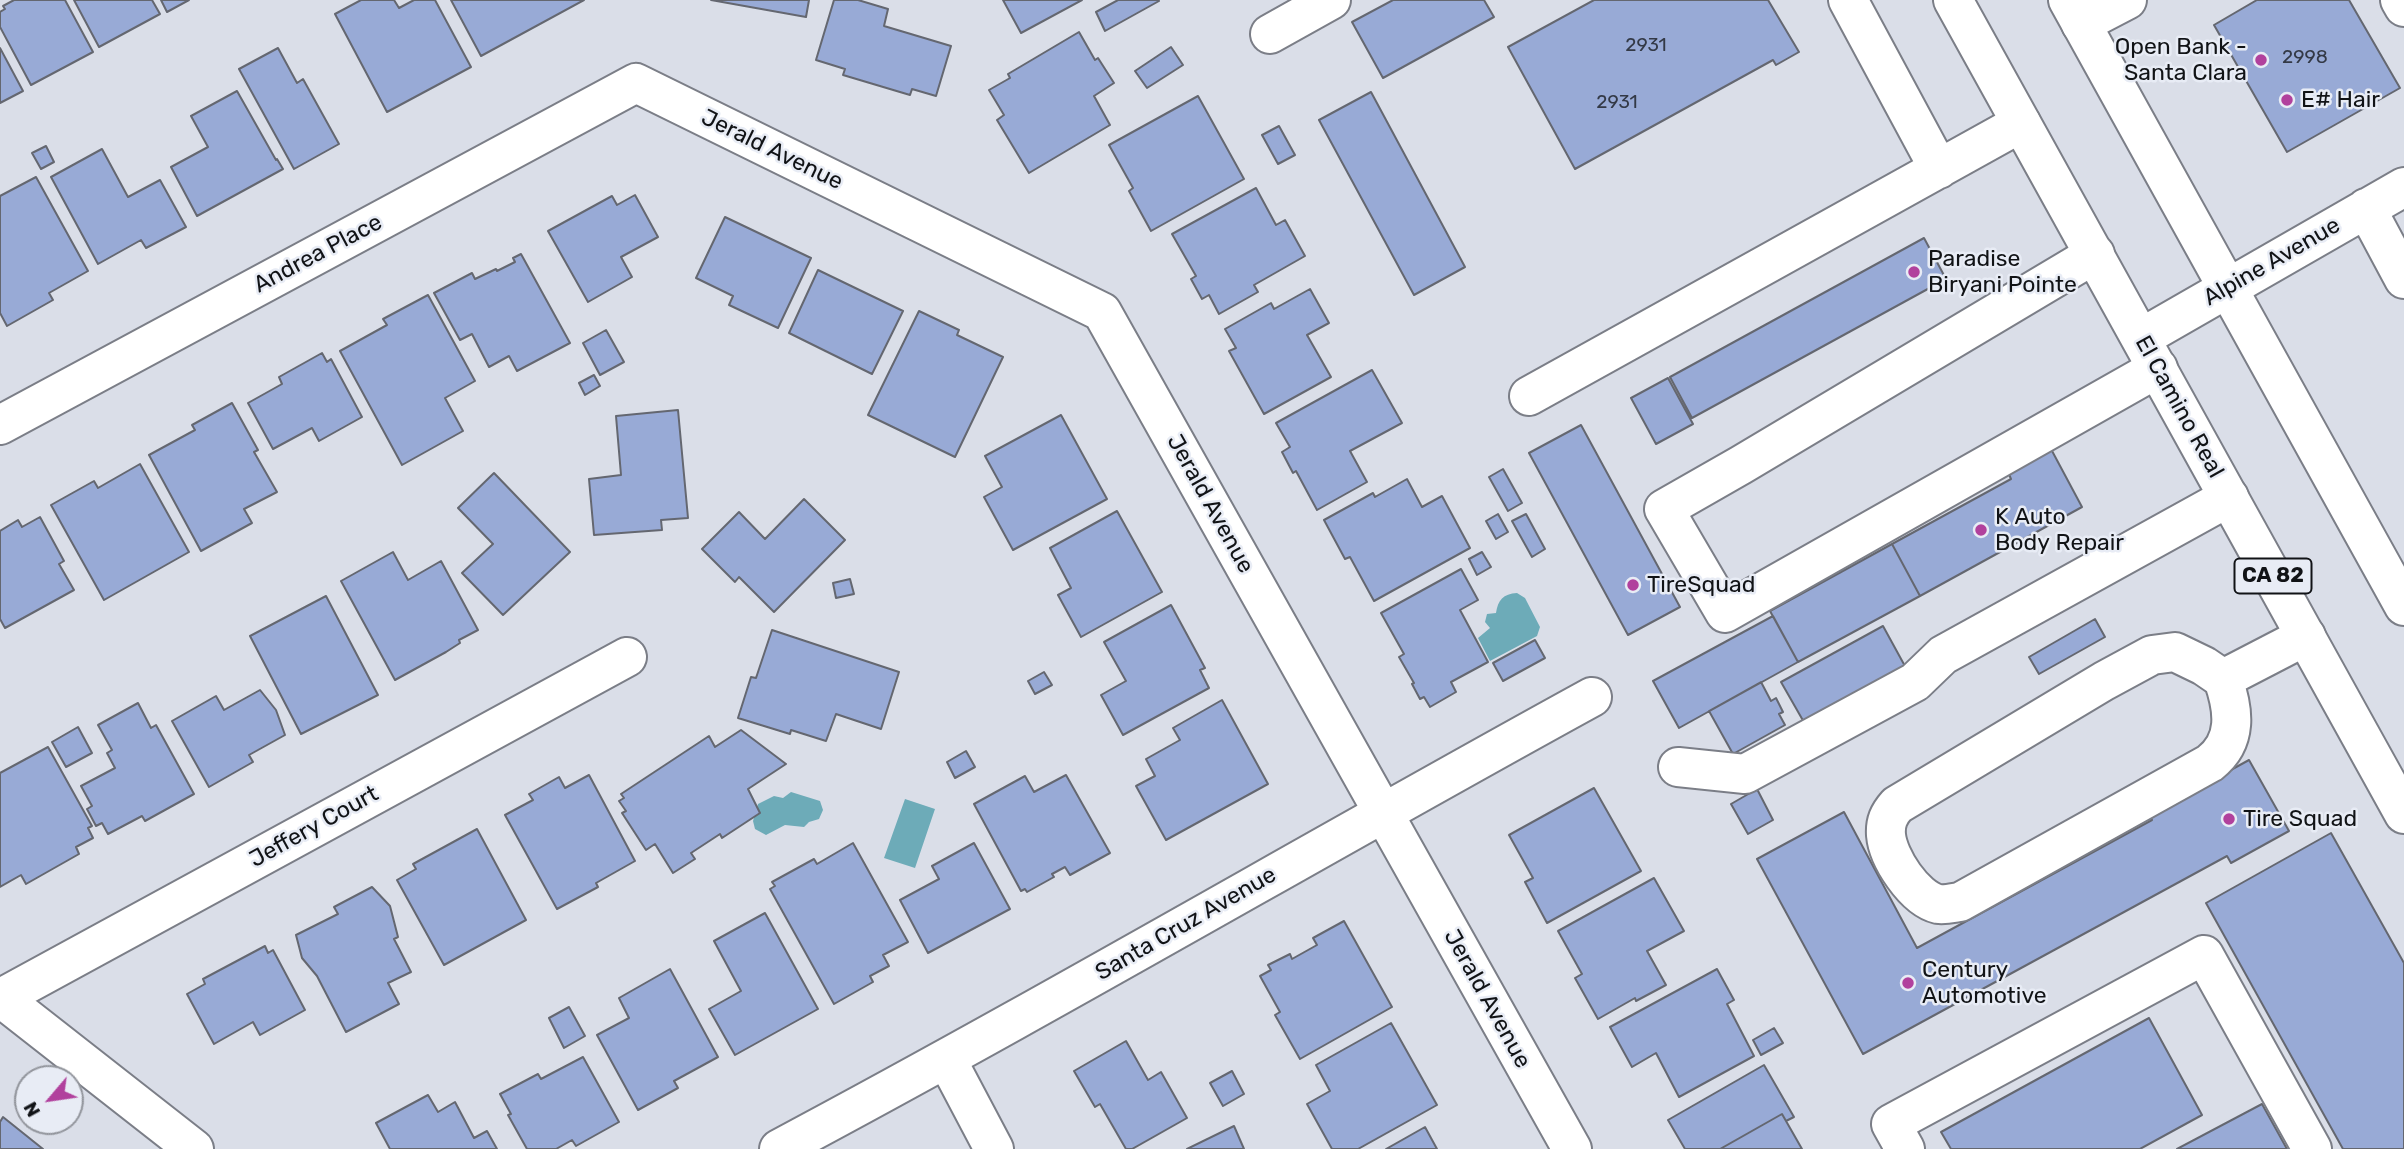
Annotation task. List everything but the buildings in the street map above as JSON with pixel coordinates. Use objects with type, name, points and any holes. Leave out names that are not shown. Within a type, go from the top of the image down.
[{"type":"street","points":[[1270,34],[1331,0]]},
{"type":"street","points":[[1848,0],[1939,169]]},
{"type":"street","name":"El Camino Real","points":[[1953,0],[2404,814]]},
{"type":"street","points":[[2127,0],[2074,12],[2404,606]]},
{"type":"street","points":[[2400,0],[2404,7]]},
{"type":"street","name":"Andrea Place","points":[[0,425],[636,83]]},
{"type":"street","name":"Jerald Avenue","points":[[636,83],[1102,312],[1572,1149]]},
{"type":"street","points":[[1529,396],[2021,123]]},
{"type":"street","name":"Alpine Avenue","points":[[2095,254],[1664,509],[1725,613],[2149,353],[2228,288],[2404,187]]},
{"type":"street","points":[[2366,208],[2404,279]]},
{"type":"street","points":[[1678,767],[1745,774],[1915,682],[1944,655],[2229,497]]},
{"type":"street","points":[[2223,679],[2306,636]]},
{"type":"street","points":[[2175,652],[2223,679],[2233,716],[2228,739],[2221,754],[2210,763],[1960,902],[1942,905],[1934,903],[1908,882],[1898,867],[1886,836],[1888,816],[1897,805],[2104,681],[2152,656],[2175,652]]},
{"type":"street","name":"Jeffery Court","points":[[1,998],[627,657]]},
{"type":"street","name":"Santa Cruz Avenue","points":[[779,1149],[947,1060],[1383,812],[1592,697]]},
{"type":"street","points":[[1905,1149],[1891,1124],[2204,955],[2312,1149]]},
{"type":"street","points":[[1,998],[194,1149]]},
{"type":"street","points":[[947,1060],[994,1149]]},
{"type":"water","points":[[1517,593],[1525,598],[1540,627],[1537,636],[1490,661],[1478,638],[1490,628],[1485,622],[1487,614],[1496,613],[1502,598]]},
{"type":"water","points":[[791,792],[820,801],[823,810],[819,819],[804,827],[785,825],[766,835],[755,829],[753,821],[758,804],[774,796],[783,798]]},
{"type":"water","points":[[905,799],[935,809],[915,868],[884,858]]},
{"type":"place","name":"Open Bank - Santa Clara","points":[[2261,60]]},
{"type":"place","name":"E# Hair","points":[[2287,100]]},
{"type":"place","name":"Paradise Biryani Pointe","points":[[1914,272]]},
{"type":"place","name":"K Auto Body Repair","points":[[1981,530]]},
{"type":"place","name":"TireSquad","points":[[1633,585]]},
{"type":"place","name":"Tire Squad","points":[[2229,819]]},
{"type":"place","name":"Century Automotive","points":[[1908,983]]}]
